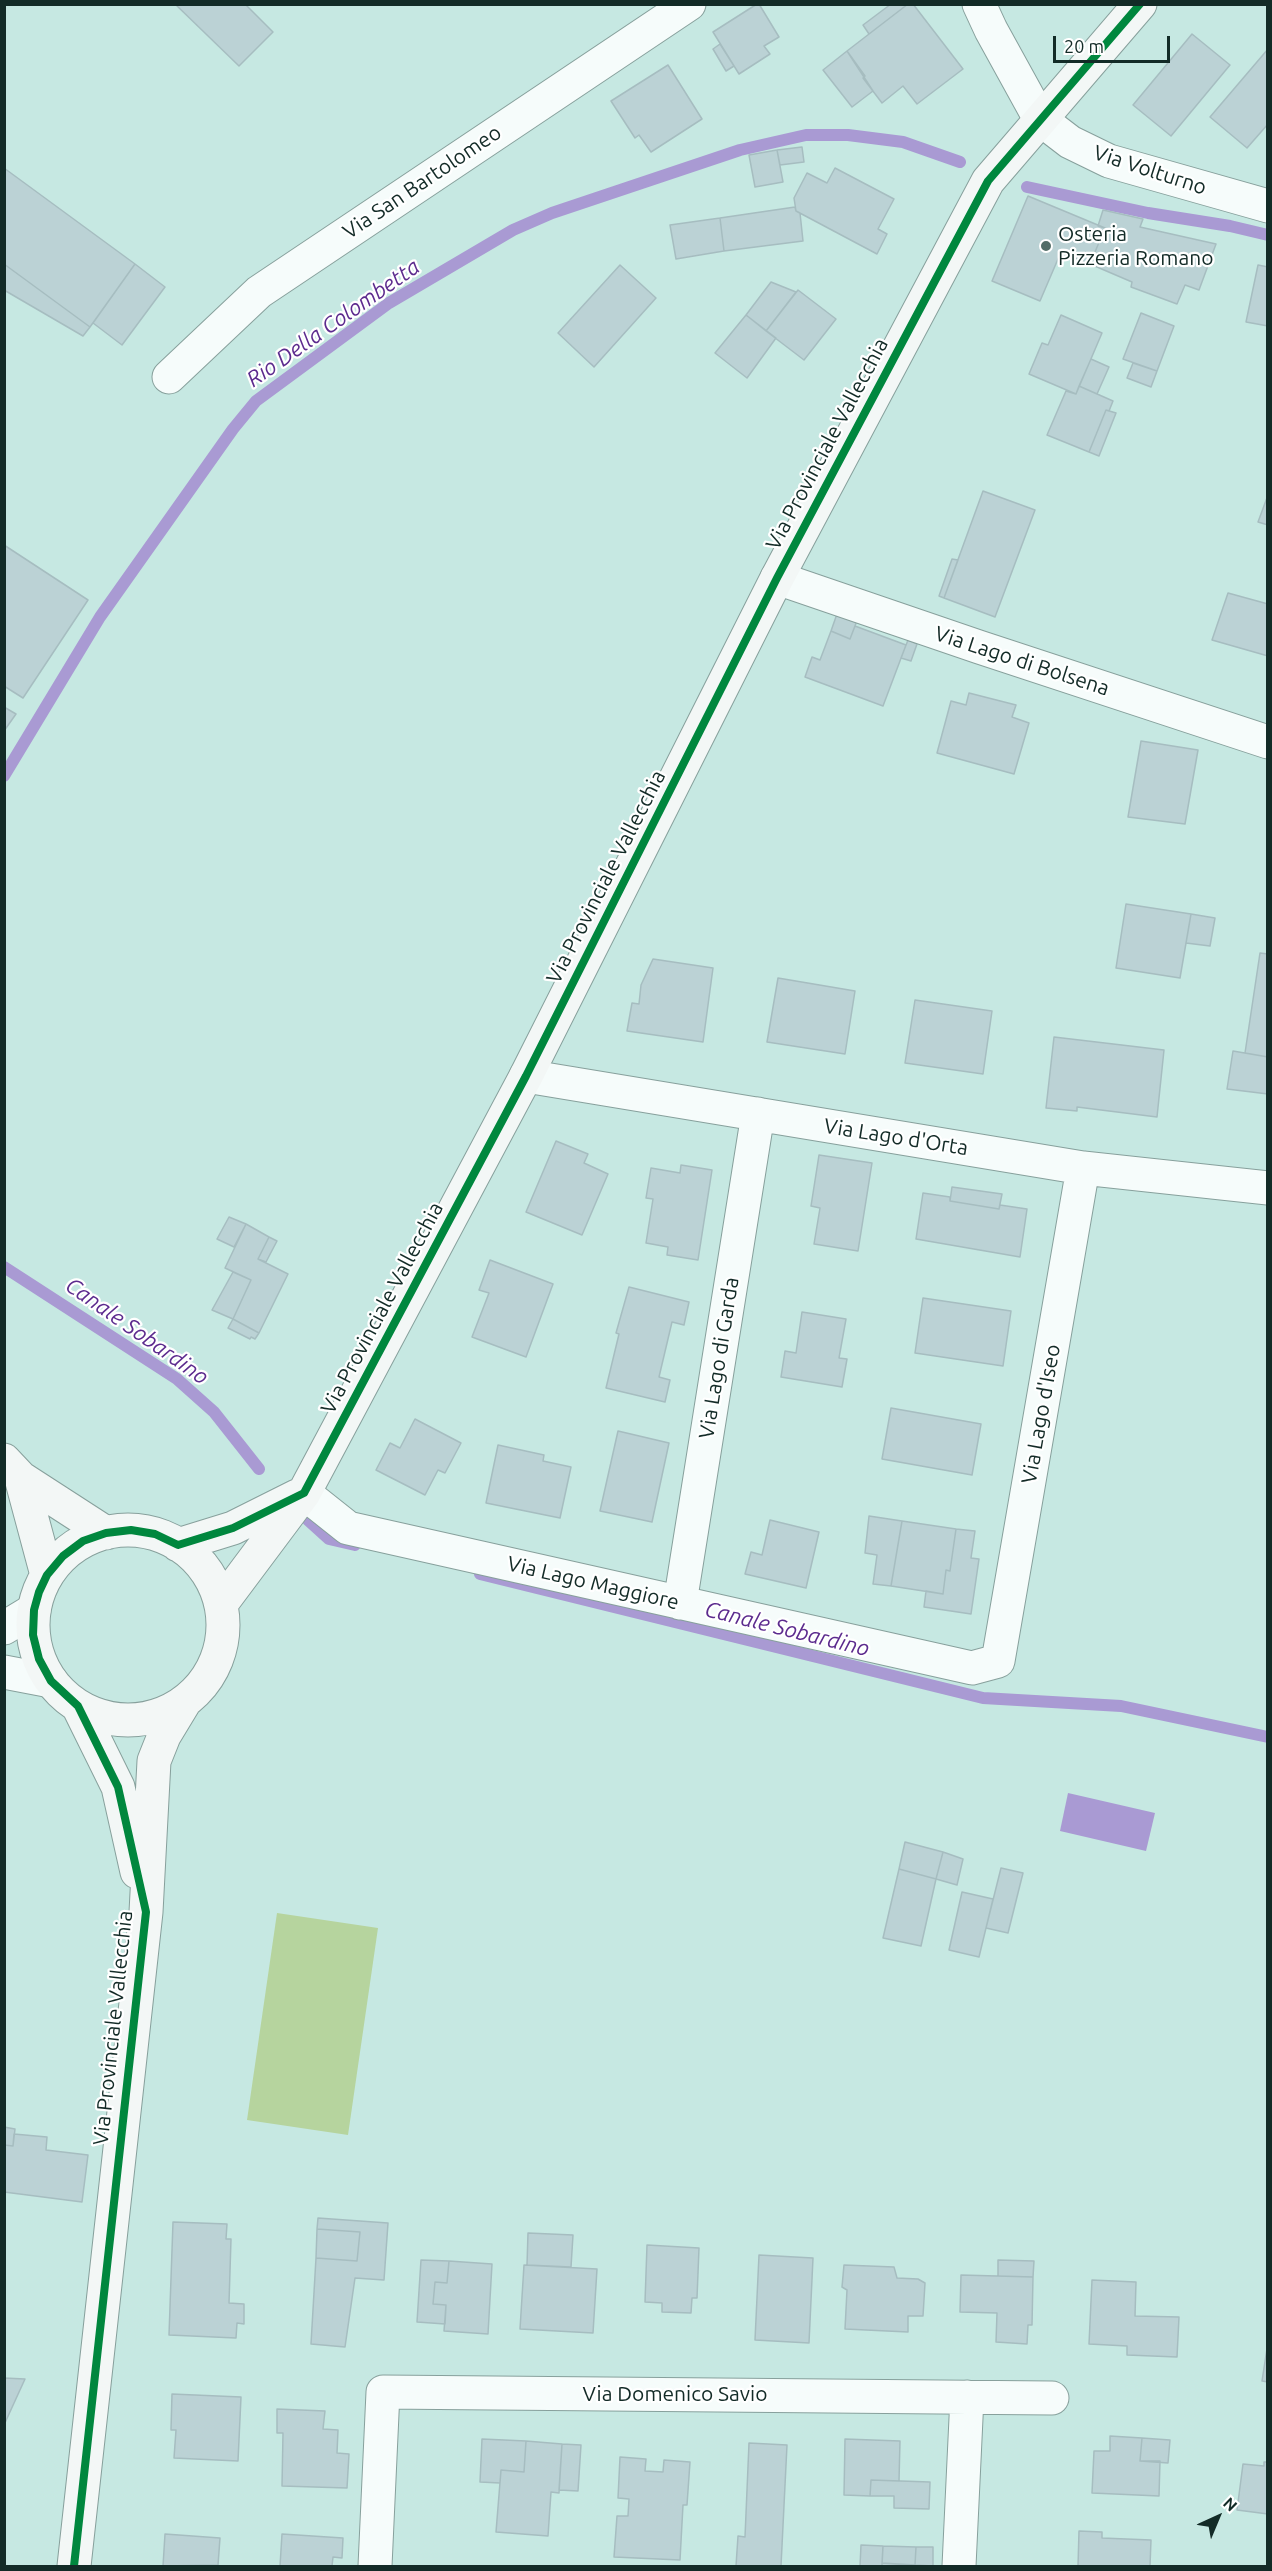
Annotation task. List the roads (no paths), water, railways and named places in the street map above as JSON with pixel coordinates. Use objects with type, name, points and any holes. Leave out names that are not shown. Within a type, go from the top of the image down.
[{"type":"main road","name":"Via Provinciale Vallecchia","points":[[221,1604],[304,1493],[526,1076],[777,578],[988,180],[1140,4]]},
{"type":"main road","points":[[13,1469],[106,1533]]},
{"type":"main road","points":[[13,1469],[47,1575]]},
{"type":"main road","points":[[178,1545],[233,1528],[304,1493]]},
{"type":"main road","name":"Via Provinciale Vallecchia","points":[[74,2566],[146,1912],[154,1761],[164,1736],[184,1703],[204,1684],[217,1659],[223,1632],[221,1604],[212,1581],[202,1567],[178,1545],[156,1534],[131,1530],[106,1533],[83,1541],[63,1556],[47,1575],[34,1610],[33,1635],[39,1659],[51,1681],[78,1706],[104,1718],[131,1721],[159,1716],[184,1703]]},
{"type":"main road","name":"Via Provinciale Vallecchia","points":[[78,1706],[118,1787],[146,1912]]},
{"type":"street","name":"Via San Bartolomeo","points":[[169,377],[259,292],[689,4]]},
{"type":"street","points":[[979,4],[1040,119]]},
{"type":"street","name":"Via Volturno","points":[[1040,119],[1070,142],[1109,161],[1268,206]]},
{"type":"street","name":"Via Lago di Bolsena","points":[[777,578],[1268,742]]},
{"type":"street","name":"Via Lago d'Orta","points":[[526,1076],[1083,1168],[1268,1188]]},
{"type":"street","name":"Via Lago di Garda","points":[[680,1603],[758,1114]]},
{"type":"street","name":"Via Lago d'Iseo","points":[[998,1661],[1083,1168]]},
{"type":"street","name":"Via Lago Maggiore","points":[[304,1493],[348,1528],[972,1668],[998,1661]]},
{"type":"street","points":[[4,1628],[34,1610]]},
{"type":"street","points":[[4,1672],[51,1681]]},
{"type":"street","name":"Via Domenico Savio","points":[[375,2566],[383,2392],[1052,2398]]},
{"type":"street","points":[[959,2566],[967,2397]]},
{"type":"waterway","name":"Rio Della Colombetta","points":[[4,776],[100,617],[233,429],[256,401],[389,303],[513,230],[552,213],[740,150],[806,135],[848,135],[903,142],[960,162]]},
{"type":"waterway","name":"Rio Della Colombetta","points":[[1027,187],[1148,213],[1230,226],[1268,235]]},
{"type":"waterway","name":"Canale Sobardino","points":[[4,1267],[177,1379],[214,1412],[259,1469]]},
{"type":"waterway","name":"Canale Sobardino","points":[[308,1520],[329,1539],[355,1545]]},
{"type":"waterway","name":"Canale Sobardino","points":[[480,1574],[983,1698],[1121,1706],[1268,1737]]},
{"type":"place","name":"Osteria Pizzeria Romano","points":[[1046,246]]}]
